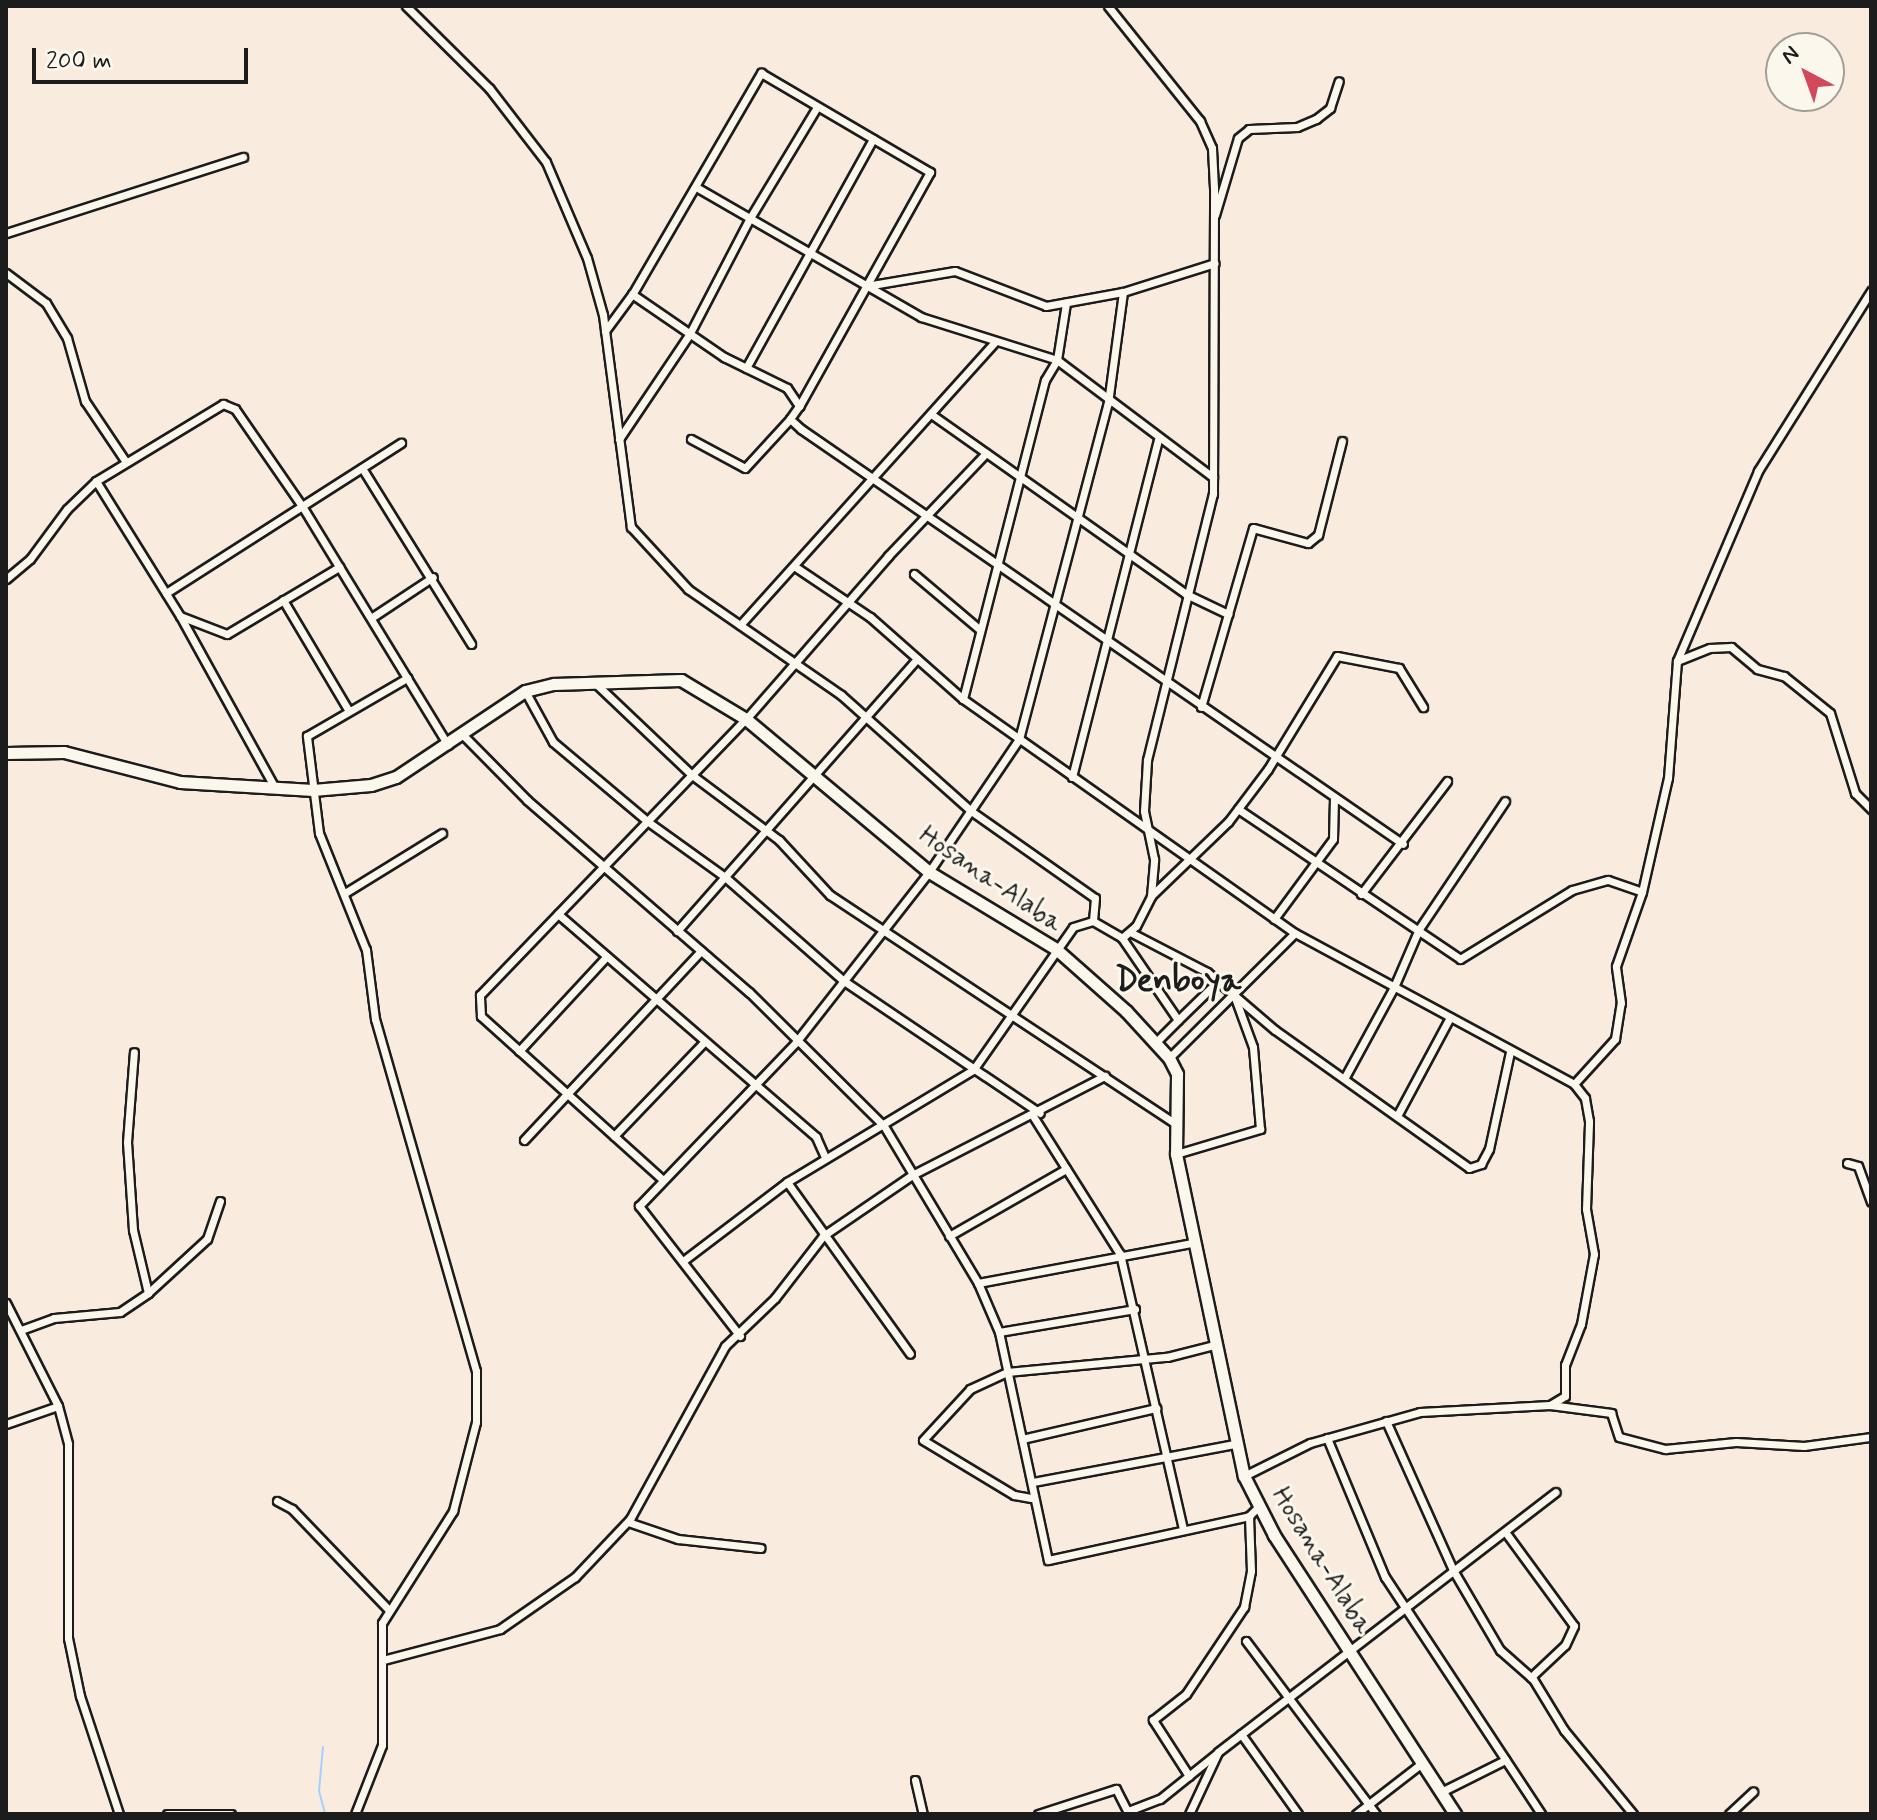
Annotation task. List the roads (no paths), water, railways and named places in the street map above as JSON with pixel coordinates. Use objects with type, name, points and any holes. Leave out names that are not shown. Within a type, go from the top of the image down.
[{"type":"main road","name":"Hosana-Alaba","points":[[6,753],[64,752],[180,782],[313,790],[371,785],[396,777],[525,691],[593,680],[681,680],[746,719],[816,774],[929,872],[1056,949],[1156,1042],[1169,1058],[1177,1074],[1176,1154],[1234,1444],[1244,1476],[1259,1506],[1455,1814]]},
{"type":"street","points":[[406,6],[489,88],[546,162],[587,258],[605,331],[631,527],[688,589],[795,663],[866,717],[971,811],[1095,898],[1093,921]]},
{"type":"street","points":[[1108,6],[1200,121],[1212,148],[1215,263],[1213,477],[1147,760],[1148,831],[1154,859],[1151,896]]},
{"type":"street","points":[[605,331],[632,294],[761,73],[930,172],[790,419],[745,468],[691,439]]},
{"type":"street","points":[[1214,217],[1224,200],[1238,138],[1249,129],[1297,127],[1316,119],[1330,108],[1339,81]]},
{"type":"street","points":[[619,439],[689,335],[750,218],[817,107]]},
{"type":"street","points":[[746,368],[873,139]]},
{"type":"street","points":[[6,233],[243,157]]},
{"type":"street","points":[[696,187],[921,317],[1057,360],[1108,403],[1213,477]]},
{"type":"street","points":[[866,286],[955,271],[1046,306],[1123,292],[1215,263]]},
{"type":"street","points":[[6,273],[46,303],[67,338],[85,401],[126,462]]},
{"type":"street","points":[[1574,1084],[1615,1039],[1621,1003],[1616,966],[1642,892],[1668,778],[1677,661],[1758,471],[1871,291]]},
{"type":"street","points":[[740,1336],[639,1206],[796,1042],[929,872],[1019,739],[1057,607],[1108,403],[1123,292]]},
{"type":"street","points":[[632,294],[689,335],[787,388],[799,406]]},
{"type":"street","points":[[963,699],[995,564],[1045,380],[1057,360],[1066,303]]},
{"type":"street","points":[[740,625],[996,341]]},
{"type":"street","points":[[6,579],[30,559],[67,509],[96,481],[223,404],[235,409],[302,506],[448,745]]},
{"type":"street","points":[[931,414],[1186,594],[1228,614]]},
{"type":"street","points":[[790,419],[1163,681],[1403,844]]},
{"type":"street","points":[[1072,777],[1158,440]]},
{"type":"street","points":[[1201,707],[1253,528],[1308,543],[1318,535],[1342,441]]},
{"type":"street","points":[[166,593],[401,443]]},
{"type":"street","points":[[663,1180],[481,1016],[480,995],[746,719],[848,602],[986,453]]},
{"type":"street","points":[[362,468],[433,577],[471,644]]},
{"type":"street","points":[[96,481],[180,616],[275,789]]},
{"type":"street","points":[[794,566],[848,602],[963,699],[1295,933],[1574,1084],[1585,1098],[1589,1121],[1586,1209],[1593,1271],[1565,1365],[1565,1396],[1550,1405]]},
{"type":"street","points":[[180,616],[227,634],[339,567]]},
{"type":"street","points":[[914,574],[979,629]]},
{"type":"street","points":[[371,618],[433,577]]},
{"type":"street","points":[[283,600],[349,711]]},
{"type":"street","points":[[1677,661],[1710,648],[1731,647],[1757,669],[1784,676],[1830,713],[1855,793],[1871,809]]},
{"type":"street","points":[[1122,938],[1130,932],[1151,896],[1238,809],[1275,758],[1337,656],[1399,668],[1423,707]]},
{"type":"street","points":[[677,931],[917,659]]},
{"type":"street","points":[[355,1814],[382,1745],[382,1623],[453,1511],[476,1422],[476,1371],[375,1019],[366,950],[319,833],[307,736],[407,678]]},
{"type":"street","points":[[593,680],[692,775],[767,830],[830,895],[1176,1124]]},
{"type":"street","points":[[525,691],[553,742],[647,821],[725,877],[844,981],[1037,1115],[1066,1169],[1120,1254],[1183,1529]]},
{"type":"street","points":[[463,735],[602,868],[701,951],[884,1126],[978,1283],[999,1332],[1033,1482],[1031,1498],[1048,1560],[1249,1516],[1259,1506]]},
{"type":"street","points":[[1361,894],[1403,844],[1447,781]]},
{"type":"street","points":[[1274,919],[1319,864],[1333,839],[1334,797]]},
{"type":"street","points":[[1345,1077],[1394,987],[1418,932],[1505,801]]},
{"type":"street","points":[[1238,809],[1460,959],[1572,890],[1608,880],[1642,892]]},
{"type":"street","points":[[345,893],[442,833]]},
{"type":"street","points":[[558,914],[816,1137],[825,1157]]},
{"type":"street","points":[[683,1261],[787,1182],[973,1070],[1014,1017],[1073,927],[1093,921],[1122,938],[1178,1020]]},
{"type":"street","points":[[1130,932],[1218,981],[1469,1168],[1481,1164],[1489,1149],[1510,1052]]},
{"type":"street","points":[[1169,1058],[1295,933]]},
{"type":"street","points":[[524,1140],[701,951]]},
{"type":"street","points":[[519,1051],[607,956]]},
{"type":"street","points":[[1156,1042],[1218,981]]},
{"type":"street","points":[[1176,1154],[1260,1129],[1253,1047],[1233,994]]},
{"type":"street","points":[[1397,1116],[1450,1017]]},
{"type":"street","points":[[614,1136],[704,1042]]},
{"type":"street","points":[[134,1052],[127,1142],[133,1230],[148,1293]]},
{"type":"street","points":[[383,1660],[500,1629],[575,1577],[628,1522],[725,1346],[740,1336],[823,1236],[912,1175],[1037,1115],[1105,1076]]},
{"type":"street","points":[[1847,1163],[1858,1166],[1871,1202]]},
{"type":"street","points":[[949,1236],[1066,1169]]},
{"type":"street","points":[[787,1182],[910,1354]]},
{"type":"street","points":[[21,1330],[54,1318],[120,1312],[148,1293],[207,1239],[220,1201]]},
{"type":"street","points":[[978,1283],[1120,1254],[1192,1243]]},
{"type":"street","points":[[6,1303],[58,1406],[71,1483],[65,1582],[68,1638],[80,1696],[119,1814]]},
{"type":"street","points":[[999,1332],[1135,1309]]},
{"type":"street","points":[[1031,1498],[1014,1495],[923,1440],[970,1389],[1007,1372],[1143,1359],[1214,1345]]},
{"type":"street","points":[[1244,1476],[1327,1438],[1437,1409],[1550,1405],[1611,1413],[1619,1437],[1665,1449],[1736,1442],[1804,1446],[1871,1437]]},
{"type":"street","points":[[6,1424],[58,1406]]},
{"type":"street","points":[[1022,1439],[1156,1408]]},
{"type":"street","points":[[1386,1421],[1453,1570],[1500,1650],[1531,1677],[1564,1730],[1633,1814]]},
{"type":"street","points":[[1327,1438],[1403,1609],[1541,1814]]},
{"type":"street","points":[[1033,1482],[1234,1444]]},
{"type":"street","points":[[1038,1814],[1116,1789],[1128,1812],[1160,1799],[1556,1492]]},
{"type":"street","points":[[277,1501],[292,1509],[389,1610]]},
{"type":"street","points":[[1189,1776],[1153,1720],[1186,1694],[1244,1607],[1251,1571],[1249,1516]]},
{"type":"street","points":[[628,1522],[678,1539],[761,1548]]},
{"type":"street","points":[[1506,1533],[1574,1626],[1565,1645],[1531,1677]]},
{"type":"street","points":[[1246,1641],[1376,1814]]},
{"type":"street","points":[[1241,1734],[1298,1814]]},
{"type":"street","points":[[1189,1814],[1218,1752]]},
{"type":"street","points":[[1441,1792],[1505,1760]]},
{"type":"street","points":[[1356,1814],[1422,1763]]},
{"type":"street","points":[[915,1780],[923,1814]]},
{"type":"street","points":[[1729,1814],[1753,1792]]},
{"type":"street","points":[[167,1814],[231,1814]]},
{"type":"waterway","points":[[323,1747],[319,1791],[325,1814]]},
{"type":"district","name":"Denboya","points":[[1178,981]]}]
